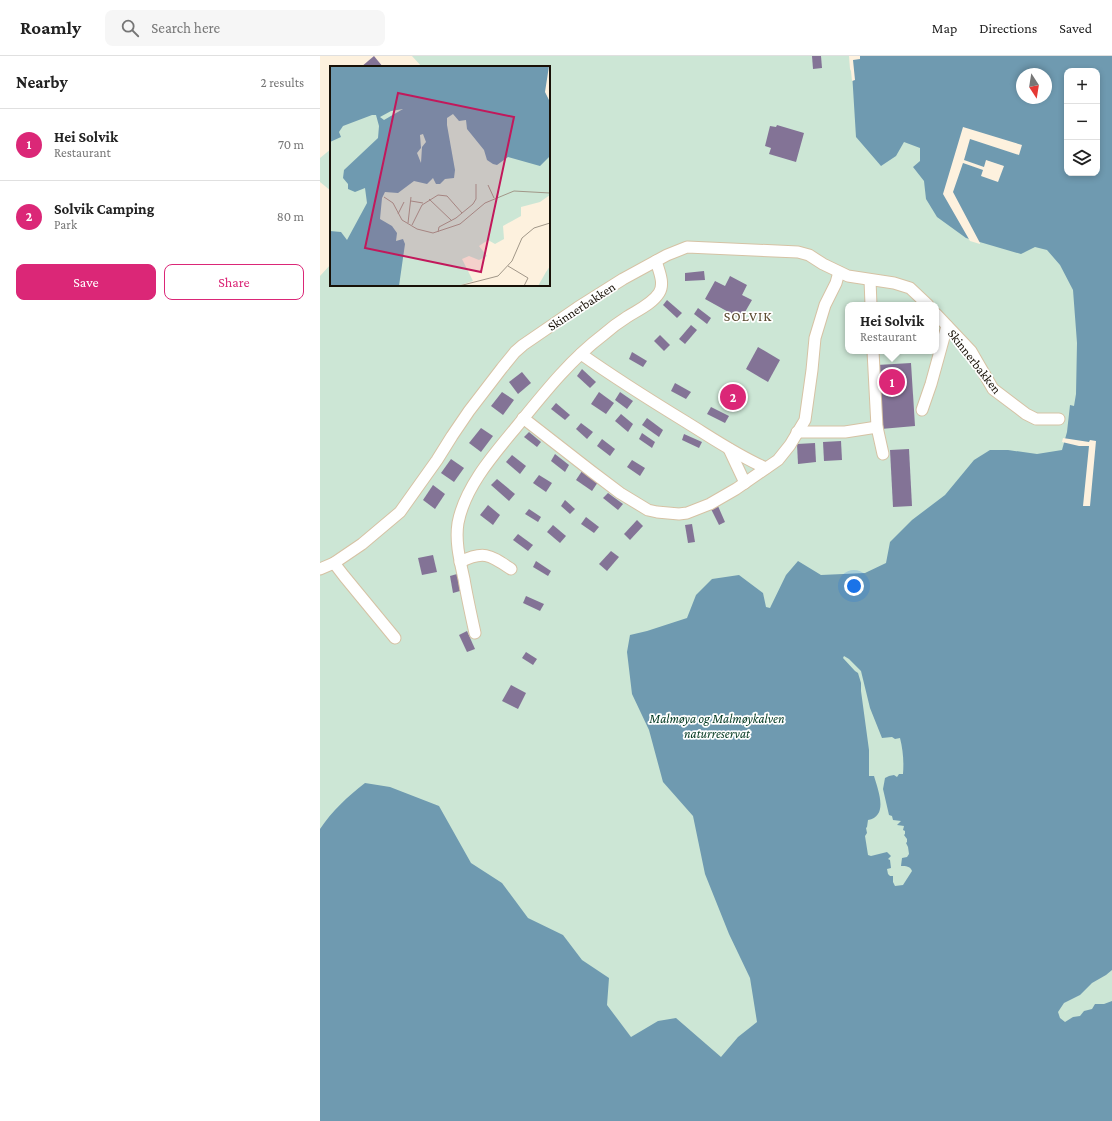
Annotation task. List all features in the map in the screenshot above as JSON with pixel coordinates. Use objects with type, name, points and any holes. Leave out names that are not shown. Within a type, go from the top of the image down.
[{"type":"lane","name":"Skinnerbakken","points":[[320,569],[334,563],[362,544],[400,512],[484,391],[523,345],[603,291],[668,255],[687,247],[798,252],[809,255],[848,276],[894,283],[910,288],[925,302]]},
{"type":"lane","points":[[475,633],[460,562],[457,533],[458,521],[462,507],[469,492],[492,456],[558,376],[602,335],[626,317],[649,303],[658,294],[662,283],[656,261]]},
{"type":"lane","points":[[523,418],[620,493],[640,505],[657,512],[679,514],[692,512],[710,504],[736,489],[778,460],[790,445],[804,420],[812,370],[815,338],[825,305],[836,283],[839,272]]},
{"type":"lane","points":[[870,280],[871,302]]},
{"type":"lane","name":"Skinnerbakken","points":[[939,317],[970,351],[993,389],[1026,414],[1036,419],[1059,419]]},
{"type":"lane","points":[[922,410],[931,384],[947,326]]},
{"type":"lane","points":[[581,354],[642,395],[730,449],[766,468]]},
{"type":"lane","points":[[873,354],[877,427],[883,454]]},
{"type":"lane","points":[[797,432],[845,432],[877,427]]},
{"type":"lane","points":[[730,449],[745,483]]},
{"type":"lane","points":[[460,562],[472,557],[484,555],[496,559],[511,569]]},
{"type":"lane","points":[[334,563],[395,638]]},
{"type":"green space","name":"Malmøya og Malmøykalven naturreservat","points":[[412,56],[989,56],[1016,90],[1016,104],[1052,104],[1052,77],[1064,68],[1064,176],[1100,176],[1100,68],[1065,68],[1082,56],[1112,56],[1112,1121],[571,1121],[320,990],[320,276],[330,265],[330,286],[550,286],[550,66],[421,66]]},
{"type":"green space","points":[[330,150],[330,190],[320,182],[320,158]]},
{"type":"water","points":[[851,56],[1112,56],[1112,970],[1092,983],[1080,995],[1064,1003],[1058,1012],[1060,1018],[1065,1022],[1073,1017],[1080,1016],[1084,1011],[1092,1009],[1095,1004],[1104,1004],[1112,1001],[1112,1121],[320,1121],[320,829],[341,804],[365,783],[390,787],[439,806],[471,863],[502,883],[528,918],[563,935],[582,960],[609,978],[607,1005],[631,1037],[658,1021],[676,1018],[721,1057],[738,1037],[757,1022],[750,978],[729,934],[705,874],[693,816],[663,782],[649,730],[632,694],[627,652],[630,635],[687,618],[696,595],[712,579],[739,575],[763,593],[766,607],[770,608],[786,575],[798,561],[821,575],[865,573],[886,563],[890,542],[912,520],[945,495],[974,460],[990,450],[1008,450],[1037,454],[1062,450],[1067,432],[1070,405],[1074,406],[1076,394],[1077,343],[1073,290],[1060,265],[1047,250],[1035,247],[1021,254],[966,238],[937,217],[926,199],[924,181],[913,167],[920,161],[920,148],[904,142],[896,156],[881,166],[856,137]],"holes":[[[844,656],[861,671],[870,708],[882,738],[900,738],[903,756],[903,774],[899,774],[897,777],[894,775],[885,778],[883,789],[889,815],[892,816],[893,820],[901,821],[897,825],[904,826],[904,835],[907,839],[906,843],[909,854],[907,857],[902,858],[901,866],[909,867],[912,871],[903,885],[895,886],[893,876],[888,874],[887,869],[891,868],[890,860],[888,859],[891,856],[887,852],[871,856],[868,855],[865,836],[867,833],[866,828],[868,820],[874,818],[878,813],[880,802],[874,776],[869,776],[869,750],[861,683],[858,673],[843,658]]]},
{"type":"pier","points":[[849,56],[860,56],[860,59],[853,60],[855,80],[852,81],[850,69]]},
{"type":"pier","points":[[963,127],[1022,145],[1019,155],[970,139],[964,160],[984,167],[986,160],[1004,166],[998,182],[981,176],[983,170],[963,163],[953,192],[980,244],[970,241],[943,194]]},
{"type":"pier","points":[[1063,438],[1089,442],[1090,440],[1096,441],[1090,506],[1083,506],[1089,446],[1079,446],[1062,442]]},
{"type":"building","points":[[374,56],[382,66],[362,66]]},
{"type":"building","points":[[812,56],[821,56],[822,68],[813,69]]},
{"type":"building","points":[[777,125],[804,133],[796,162],[769,154],[771,148],[765,146],[770,126],[776,127]]},
{"type":"building","points":[[704,271],[705,280],[685,281],[685,273]]},
{"type":"building","points":[[730,276],[747,285],[742,295],[752,300],[741,319],[705,299],[715,281],[725,286]]},
{"type":"building","points":[[667,300],[682,313],[677,318],[663,305]]},
{"type":"building","points":[[698,308],[711,318],[707,324],[694,314]]},
{"type":"building","points":[[691,325],[697,330],[685,344],[679,339]]},
{"type":"building","points":[[660,335],[670,345],[664,351],[654,341]]},
{"type":"building","points":[[758,347],[780,360],[768,382],[746,369]]},
{"type":"building","points":[[632,352],[647,361],[643,367],[629,359]]},
{"type":"building","points":[[911,363],[915,426],[881,429],[877,365]]},
{"type":"building","points":[[582,369],[596,382],[590,388],[577,376]]},
{"type":"building","points":[[522,372],[531,383],[518,394],[509,382]]},
{"type":"building","points":[[675,383],[691,392],[686,399],[671,391]]},
{"type":"building","points":[[502,392],[514,400],[503,415],[491,406]]},
{"type":"building","points":[[599,392],[614,403],[606,414],[591,404]]},
{"type":"building","points":[[620,392],[633,401],[627,409],[615,400]]},
{"type":"building","points":[[556,403],[570,415],[565,420],[551,409]]},
{"type":"building","points":[[711,407],[729,416],[725,423],[707,414]]},
{"type":"building","points":[[621,414],[633,424],[628,432],[615,421]]},
{"type":"building","points":[[647,418],[663,430],[659,437],[642,425]]},
{"type":"building","points":[[581,423],[593,432],[587,439],[576,429]]},
{"type":"building","points":[[481,428],[493,436],[481,452],[469,443]]},
{"type":"building","points":[[529,432],[541,442],[537,447],[524,437]]},
{"type":"building","points":[[642,433],[655,442],[652,448],[639,439]]},
{"type":"building","points":[[684,434],[702,442],[699,448],[682,440]]},
{"type":"building","points":[[602,439],[615,449],[610,456],[597,446]]},
{"type":"building","points":[[841,441],[842,460],[824,461],[823,442]]},
{"type":"building","points":[[815,443],[816,462],[798,464],[797,444]]},
{"type":"building","points":[[909,449],[912,506],[893,507],[890,450]]},
{"type":"building","points":[[555,454],[569,465],[565,472],[551,461]]},
{"type":"building","points":[[512,455],[526,466],[520,474],[506,462]]},
{"type":"building","points":[[451,459],[464,468],[454,482],[441,473]]},
{"type":"building","points":[[632,460],[645,468],[640,476],[627,467]]},
{"type":"building","points":[[584,468],[600,479],[592,491],[576,480]]},
{"type":"building","points":[[539,475],[552,483],[546,492],[533,483]]},
{"type":"building","points":[[497,479],[515,494],[509,501],[491,485]]},
{"type":"building","points":[[433,485],[445,494],[435,509],[423,500]]},
{"type":"building","points":[[608,493],[623,504],[618,510],[603,498]]},
{"type":"building","points":[[565,500],[575,509],[570,514],[561,506]]},
{"type":"building","points":[[488,505],[500,515],[493,525],[480,515]]},
{"type":"building","points":[[718,506],[725,522],[719,525],[711,509]]},
{"type":"building","points":[[529,509],[541,517],[538,522],[525,514]]},
{"type":"building","points":[[586,517],[599,527],[594,533],[581,524]]},
{"type":"building","points":[[637,520],[643,526],[630,540],[624,534]]},
{"type":"building","points":[[692,524],[695,542],[688,543],[685,525]]},
{"type":"building","points":[[553,525],[566,536],[560,543],[547,532]]},
{"type":"building","points":[[518,534],[533,545],[528,551],[513,540]]},
{"type":"building","points":[[611,551],[619,557],[607,571],[599,564]]},
{"type":"building","points":[[433,555],[437,572],[422,575],[418,558]]},
{"type":"building","points":[[536,561],[551,571],[548,576],[533,567]]},
{"type":"building","points":[[457,574],[460,591],[453,593],[450,576]]},
{"type":"building","points":[[526,596],[544,604],[540,611],[523,603]]},
{"type":"building","points":[[467,631],[475,649],[467,652],[459,635]]},
{"type":"building","points":[[526,652],[537,659],[533,665],[522,658]]},
{"type":"building","points":[[511,685],[526,693],[518,709],[502,701]]},
{"type":"place","name":"Hei Solvik","points":[[892,382]]},
{"type":"place","name":"Solvik Camping","points":[[733,397]]},
{"type":"district","name":"SOLVIK","points":[[748,316]]}]
